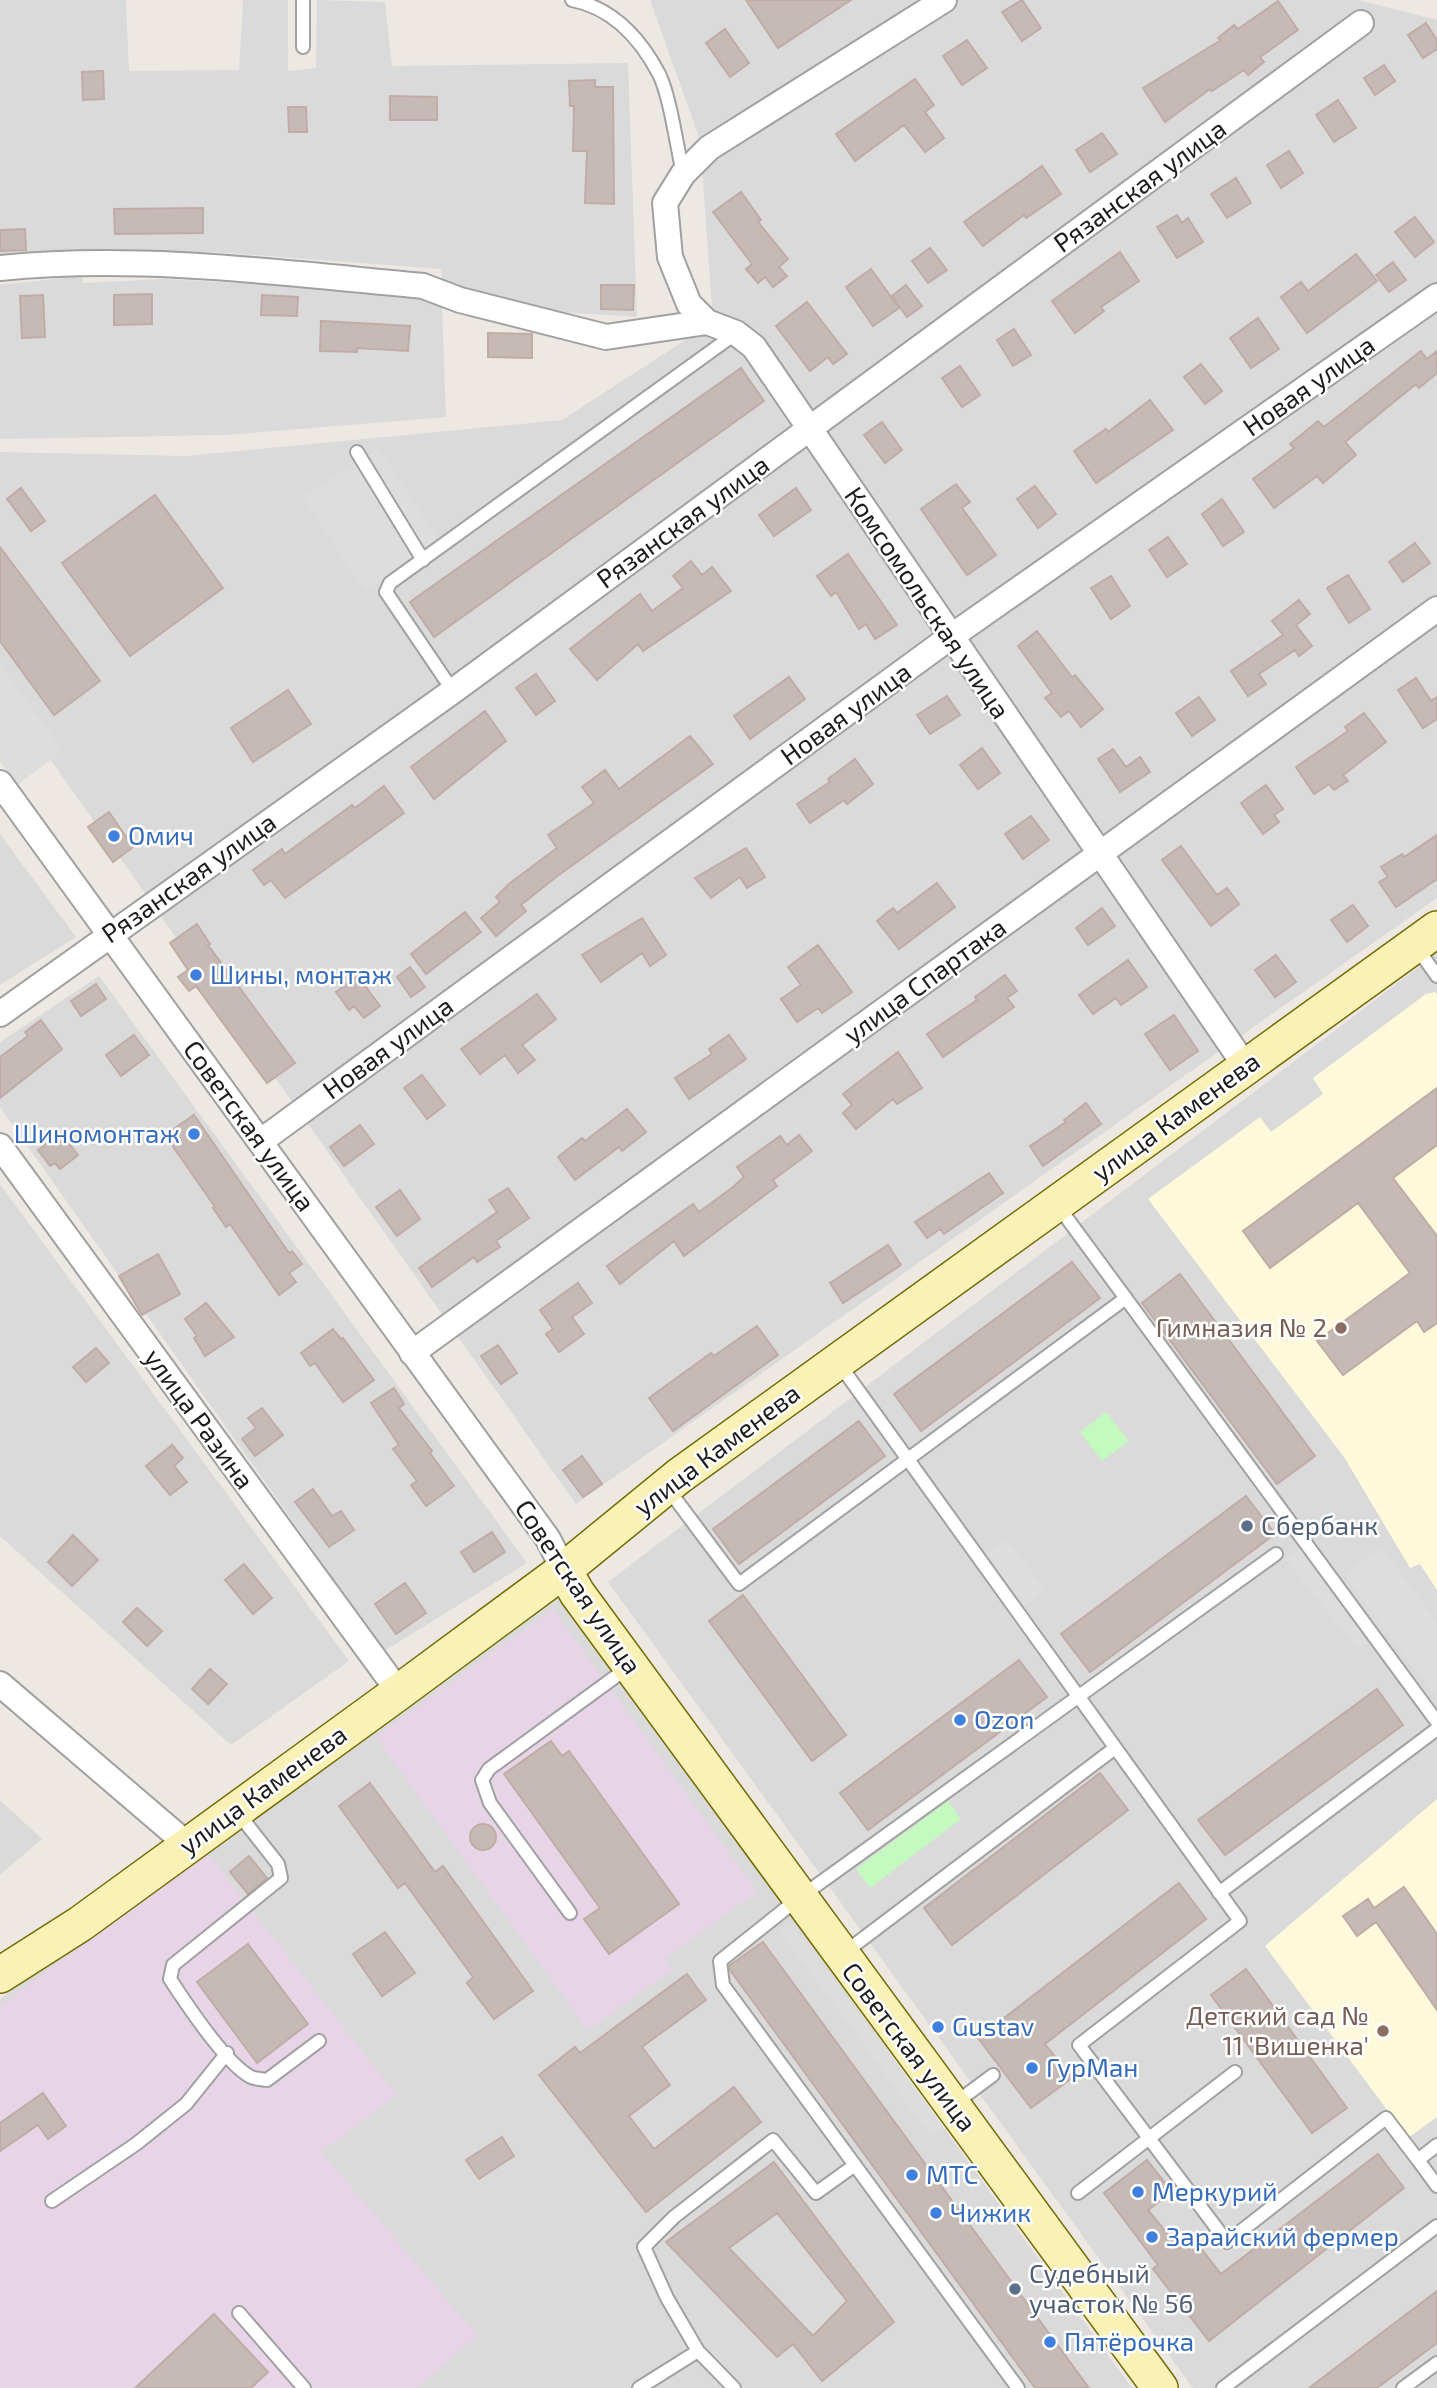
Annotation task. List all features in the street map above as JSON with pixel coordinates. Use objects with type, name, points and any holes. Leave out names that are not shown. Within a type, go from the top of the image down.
[{"type":"main road","name":"улица Каменева","points":[[0,1975],[80,1924],[399,1692],[564,1570],[666,1486],[1426,937]]},
{"type":"main road","name":"Советская улица","points":[[564,1570],[630,1666],[799,1898],[1160,2388]]},
{"type":"street","points":[[708,323],[690,304],[670,257],[665,203],[683,174],[709,148],[944,0]]},
{"type":"street","name":"Рязанская улица","points":[[0,1014],[453,691],[1361,23]]},
{"type":"street","points":[[0,268],[40,264],[150,264],[423,286],[460,300],[606,337],[708,323]]},
{"type":"street","name":"Новая улица","points":[[261,1141],[949,638],[1437,296]]},
{"type":"street","name":"Комсомольская улица","points":[[708,323],[736,333],[754,347],[949,638],[1245,1067]]},
{"type":"street","name":"улица Спартака","points":[[412,1353],[1437,609]]},
{"type":"street","name":"Советская улица","points":[[0,783],[548,1539],[564,1570]]},
{"type":"street","name":"улица Разина","points":[[0,1146],[399,1692]]},
{"type":"street","points":[[0,1684],[188,1845]]},
{"type":"lane","points":[[303,0],[303,47]]},
{"type":"lane","points":[[572,0],[595,4],[628,28],[660,76],[683,174]]},
{"type":"lane","points":[[453,691],[386,592],[390,583],[736,333]]},
{"type":"lane","points":[[356,452],[423,560]]},
{"type":"lane","points":[[1426,937],[1437,976]]},
{"type":"lane","points":[[1057,1203],[1404,1666],[1437,1721]]},
{"type":"lane","points":[[666,1486],[739,1584],[1126,1298]]},
{"type":"lane","points":[[838,1362],[1240,1921],[1079,2045],[1227,2242],[1386,2118],[1437,2186]]},
{"type":"lane","points":[[1018,2388],[723,1985],[719,1971],[724,1955],[799,1898],[1276,1554]]},
{"type":"lane","points":[[570,1913],[490,1803],[482,1780],[489,1769],[630,1666]]},
{"type":"lane","points":[[1219,1893],[1437,1729]]},
{"type":"lane","points":[[841,1955],[1115,1748]]},
{"type":"lane","points":[[236,1810],[278,1864],[281,1878],[173,1965],[170,1979],[191,2011],[252,2078],[267,2080],[319,2040]]},
{"type":"lane","points":[[52,2202],[136,2144],[186,2104],[227,2053]]},
{"type":"lane","points":[[1078,2193],[1235,2072]]},
{"type":"lane","points":[[954,2105],[993,2075]]},
{"type":"lane","points":[[734,2388],[698,2351],[667,2298],[644,2247],[674,2217],[773,2140],[816,2193],[855,2165]]},
{"type":"lane","points":[[1418,2160],[1437,2145]]},
{"type":"lane","points":[[1223,2388],[1437,2226]]},
{"type":"lane","points":[[239,2313],[304,2388]]},
{"type":"lane","points":[[639,2388],[698,2351]]},
{"type":"lane","points":[[1403,2388],[1437,2363]]},
{"type":"shaded area","points":[[0,0],[126,0],[129,71],[239,70],[243,0],[288,0],[288,71],[316,68],[317,0],[385,2],[392,66],[628,63],[637,317],[541,311],[443,284],[441,269],[212,252],[0,260]]},
{"type":"shaded area","points":[[650,0],[1358,0],[1437,20],[1437,898],[576,1504],[0,688],[0,452],[186,456],[562,420],[713,322],[700,140]]},
{"type":"shaded area","points":[[82,276],[83,283],[164,279],[419,293],[442,305],[446,417],[226,435],[0,439],[0,285]]},
{"type":"shaded area","points":[[378,448],[440,542],[365,591],[303,497]]},
{"type":"shaded area","points":[[0,665],[63,751],[17,785],[0,761]]},
{"type":"shaded area","points":[[0,834],[76,937],[0,985]]},
{"type":"shaded area","points":[[1437,953],[1437,2388],[1193,2388],[608,1582]]},
{"type":"shaded area","points":[[99,976],[527,1563],[384,1651],[0,1107],[0,1042]]},
{"type":"shaded area","name":"Гимназия № 2","points":[[1435,992],[1437,1590],[1420,1564],[1410,1568],[1344,1457],[1148,1199],[1260,1117],[1271,1132],[1323,1094],[1313,1078],[1426,994]]},
{"type":"shaded area","points":[[0,1184],[349,1661],[231,1745],[0,1536]]},
{"type":"shaded area","points":[[1006,1539],[1045,1590],[1017,1611],[979,1560]]},
{"type":"shaded area","points":[[1306,1543],[1375,1637],[1358,1649],[1285,1559]]},
{"type":"shaded area","points":[[1381,1547],[1437,1622],[1437,1691],[1433,1694],[1344,1574]]},
{"type":"shaded area","points":[[554,1589],[1132,2388],[0,2388],[0,1999]]},
{"type":"shaded area","points":[[553,1609],[757,1892],[665,1958],[672,1970],[588,2030],[376,1737]]},
{"type":"shaded area","name":"Детский сад № 11 'Вишенка'","points":[[1437,1799],[1437,2117],[1408,2138],[1265,1946]]},
{"type":"shaded area","points":[[0,1800],[42,1839],[0,1875]]},
{"type":"shaded area","points":[[207,1853],[396,2095],[321,2152],[477,2336],[416,2388],[0,2388],[0,2006]]},
{"type":"shaded area","points":[[791,1922],[943,2127],[931,2136],[779,1930]]},
{"type":"green space","points":[[1106,1412],[1129,1441],[1102,1461],[1080,1432]]},
{"type":"green space","points":[[948,1801],[961,1819],[870,1888],[856,1869]]},
{"type":"building","points":[[746,0],[851,0],[778,48]]},
{"type":"building","points":[[1022,0],[1041,28],[1022,41],[1002,12]]},
{"type":"building","points":[[1278,1],[1298,30],[1260,57],[1264,62],[1248,75],[1244,70],[1212,91],[1210,89],[1165,122],[1143,88],[1221,40],[1218,38],[1234,25],[1238,29]]},
{"type":"building","points":[[1426,23],[1437,40],[1437,49],[1423,58],[1408,35]]},
{"type":"building","points":[[725,29],[749,63],[730,77],[706,43]]},
{"type":"building","points":[[967,40],[987,68],[962,85],[943,56]]},
{"type":"building","points":[[1384,65],[1395,81],[1375,95],[1364,78]]},
{"type":"building","points":[[103,71],[104,99],[83,100],[82,72]]},
{"type":"building","points":[[915,79],[934,105],[925,112],[944,138],[925,152],[904,125],[855,161],[836,134]]},
{"type":"building","points":[[595,80],[595,87],[613,87],[614,204],[585,203],[587,151],[573,151],[574,106],[570,106],[569,81]]},
{"type":"building","points":[[390,96],[437,97],[437,120],[390,120]]},
{"type":"building","points":[[1338,100],[1356,128],[1334,142],[1316,115]]},
{"type":"building","points":[[288,107],[306,107],[307,132],[289,132]]},
{"type":"building","points":[[1102,133],[1117,154],[1090,172],[1076,150]]},
{"type":"building","points":[[1289,151],[1303,173],[1281,188],[1267,165]]},
{"type":"building","points":[[1042,166],[1061,194],[1026,218],[1024,215],[983,246],[964,222]]},
{"type":"building","points":[[1236,178],[1251,203],[1227,218],[1211,194]]},
{"type":"building","points":[[741,192],[761,220],[758,222],[788,259],[779,267],[787,276],[773,287],[765,277],[758,283],[746,269],[752,264],[713,212]]},
{"type":"building","points":[[203,208],[203,233],[115,234],[114,209]]},
{"type":"building","points":[[1177,215],[1182,223],[1188,218],[1203,242],[1177,258],[1157,227]]},
{"type":"building","points":[[1415,217],[1434,242],[1415,257],[1395,232]]},
{"type":"building","points":[[25,229],[26,250],[0,251],[0,230]]},
{"type":"building","points":[[930,248],[947,270],[928,283],[912,261]]},
{"type":"building","points":[[1120,252],[1139,281],[1101,307],[1104,311],[1075,333],[1052,301]]},
{"type":"building","points":[[1356,254],[1377,281],[1307,333],[1281,297],[1301,282],[1308,291]]},
{"type":"building","points":[[1393,262],[1406,280],[1389,292],[1376,275]]},
{"type":"building","points":[[871,269],[899,308],[873,326],[846,287]]},
{"type":"building","points":[[601,285],[634,285],[633,310],[601,309]]},
{"type":"building","points":[[906,285],[922,306],[907,317],[892,296]]},
{"type":"building","points":[[152,294],[152,324],[114,325],[114,295]]},
{"type":"building","points":[[43,295],[45,337],[22,338],[20,296]]},
{"type":"building","points":[[262,295],[298,297],[297,316],[261,315]]},
{"type":"building","points":[[807,302],[847,354],[833,364],[828,357],[810,371],[776,326]]},
{"type":"building","points":[[1258,318],[1279,349],[1251,368],[1230,338]]},
{"type":"building","points":[[321,321],[410,326],[408,351],[357,348],[357,352],[320,351]]},
{"type":"building","points":[[1014,329],[1031,355],[1013,366],[997,340]]},
{"type":"building","points":[[488,333],[532,334],[532,358],[488,357]]},
{"type":"building","points":[[1421,351],[1427,359],[1437,351],[1437,373],[1419,388],[1416,384],[1345,442],[1356,455],[1323,483],[1317,476],[1274,508],[1253,479],[1294,448],[1290,444],[1318,421],[1324,427]]},
{"type":"building","points":[[1201,364],[1222,391],[1205,404],[1184,377]]},
{"type":"building","points":[[960,366],[980,395],[962,407],[942,378]]},
{"type":"building","points":[[741,368],[764,401],[434,637],[410,602]]},
{"type":"building","points":[[1150,400],[1173,430],[1096,483],[1074,451],[1106,429],[1108,432]]},
{"type":"building","points":[[882,422],[902,450],[885,463],[864,435]]},
{"type":"building","points":[[956,484],[970,502],[962,508],[996,555],[967,575],[921,509]]},
{"type":"building","points":[[1035,486],[1056,514],[1038,528],[1017,499]]},
{"type":"building","points":[[21,488],[45,521],[31,531],[7,499]]},
{"type":"building","points":[[796,488],[811,510],[774,536],[759,515]]},
{"type":"building","points":[[155,495],[223,588],[130,656],[62,563]]},
{"type":"building","points":[[1222,499],[1244,532],[1223,546],[1202,514]]},
{"type":"building","points":[[1168,537],[1187,564],[1167,577],[1149,550]]},
{"type":"building","points":[[1415,543],[1430,563],[1403,582],[1389,562]]},
{"type":"building","points":[[0,547],[100,681],[54,715],[0,641]]},
{"type":"building","points":[[848,554],[897,625],[875,639],[866,624],[859,629],[836,592],[831,596],[817,576]]},
{"type":"building","points":[[691,561],[702,575],[712,567],[731,591],[643,651],[638,644],[597,680],[570,649],[640,594],[652,611],[683,588],[673,576]]},
{"type":"building","points":[[1348,575],[1370,609],[1349,623],[1327,588]]},
{"type":"building","points":[[1111,576],[1130,606],[1111,619],[1091,588]]},
{"type":"building","points":[[1299,600],[1310,614],[1296,625],[1312,646],[1299,656],[1295,650],[1259,674],[1266,684],[1248,696],[1231,671],[1283,635],[1272,621]]},
{"type":"building","points":[[1037,631],[1072,677],[1075,675],[1103,709],[1081,727],[1069,711],[1061,717],[1045,698],[1052,693],[1018,646]]},
{"type":"building","points":[[536,674],[555,701],[536,715],[516,688]]},
{"type":"building","points":[[789,677],[805,699],[750,739],[734,716]]},
{"type":"building","points":[[1416,678],[1431,701],[1437,697],[1437,719],[1423,728],[1398,690]]},
{"type":"building","points":[[288,690],[311,724],[253,762],[231,728]]},
{"type":"building","points":[[947,696],[960,715],[930,734],[917,715]]},
{"type":"building","points":[[1199,697],[1215,720],[1192,736],[1176,713]]},
{"type":"building","points":[[485,711],[506,741],[434,799],[411,767]]},
{"type":"building","points":[[1364,713],[1386,742],[1343,775],[1348,781],[1334,790],[1329,784],[1314,794],[1296,767],[1348,731],[1345,727]]},
{"type":"building","points":[[690,736],[713,764],[556,877],[521,905],[526,911],[496,936],[481,918],[500,902],[496,897],[510,883],[557,848],[548,835],[594,803],[582,787],[605,770],[619,789]]},
{"type":"building","points":[[982,748],[1000,773],[978,789],[960,765]]},
{"type":"building","points":[[1113,749],[1126,767],[1140,757],[1150,772],[1120,792],[1098,759]]},
{"type":"building","points":[[855,759],[873,784],[847,804],[844,800],[810,823],[797,804],[830,782],[828,779]]},
{"type":"building","points":[[1266,785],[1283,809],[1274,815],[1279,822],[1263,834],[1241,803]]},
{"type":"building","points":[[384,786],[404,813],[285,898],[271,880],[264,885],[253,870],[282,849],[285,854],[352,805],[355,808]]},
{"type":"building","points":[[109,812],[133,847],[113,862],[88,827]]},
{"type":"building","points":[[1031,816],[1049,840],[1023,859],[1005,834]]},
{"type":"building","points":[[1437,835],[1437,879],[1396,907],[1379,882],[1388,877],[1381,867],[1402,854],[1404,857]]},
{"type":"building","points":[[1181,846],[1217,895],[1227,888],[1239,904],[1211,926],[1162,860]]},
{"type":"building","points":[[746,848],[765,877],[747,888],[740,877],[711,898],[695,878]]},
{"type":"building","points":[[937,883],[955,907],[899,949],[877,921],[893,908],[897,913]]},
{"type":"building","points":[[1353,905],[1368,926],[1347,942],[1331,920]]},
{"type":"building","points":[[1102,908],[1115,926],[1088,945],[1076,928]]},
{"type":"building","points":[[465,912],[481,932],[426,974],[411,954]]},
{"type":"building","points":[[642,918],[666,955],[650,966],[642,953],[601,982],[582,955]]},
{"type":"building","points":[[197,924],[210,944],[208,945],[295,1063],[267,1083],[196,986],[189,991],[178,977],[188,970],[170,943]]},
{"type":"building","points":[[818,945],[852,992],[822,1013],[818,1008],[797,1022],[781,999],[801,985],[788,967]]},
{"type":"building","points":[[1276,955],[1296,982],[1275,997],[1255,970]]},
{"type":"building","points":[[1128,960],[1147,987],[1121,1005],[1116,998],[1093,1014],[1079,995]]},
{"type":"building","points":[[410,967],[425,987],[411,997],[397,977]]},
{"type":"building","points":[[1005,975],[1017,991],[1007,998],[1014,1007],[943,1057],[927,1034],[977,1000],[975,997]]},
{"type":"building","points":[[358,976],[380,1006],[364,1018],[354,1006],[349,1010],[336,992]]},
{"type":"building","points":[[96,984],[106,999],[81,1016],[71,1001]]},
{"type":"building","points":[[537,994],[556,1019],[522,1045],[535,1060],[518,1073],[505,1055],[480,1074],[461,1049]]},
{"type":"building","points":[[1174,1015],[1198,1051],[1170,1070],[1145,1034]]},
{"type":"building","points":[[41,1020],[62,1049],[0,1098],[0,1057],[28,1036],[25,1032]]},
{"type":"building","points":[[134,1035],[149,1055],[121,1076],[106,1055]]},
{"type":"building","points":[[729,1035],[746,1059],[689,1099],[675,1078],[712,1054],[709,1049]]},
{"type":"building","points":[[898,1052],[922,1088],[897,1104],[893,1099],[856,1129],[843,1113],[852,1105],[843,1094]]},
{"type":"building","points":[[422,1075],[445,1105],[427,1119],[404,1088]]},
{"type":"building","points":[[1437,1088],[1437,1145],[1393,1178],[1437,1236],[1437,1323],[1424,1332],[1417,1321],[1343,1375],[1317,1341],[1410,1273],[1358,1203],[1270,1268],[1243,1231]]},
{"type":"building","points":[[1086,1103],[1101,1124],[1043,1166],[1030,1146],[1066,1122],[1064,1120]]},
{"type":"building","points":[[627,1109],[646,1132],[622,1151],[619,1147],[575,1180],[558,1157],[582,1138],[585,1141]]},
{"type":"building","points":[[194,1115],[289,1253],[292,1251],[302,1264],[289,1273],[296,1282],[279,1295],[230,1224],[226,1227],[165,1135]]},
{"type":"building","points":[[360,1125],[374,1144],[344,1166],[330,1147]]},
{"type":"building","points":[[61,1133],[78,1155],[60,1169],[55,1163],[50,1166],[38,1150]]},
{"type":"building","points":[[799,1135],[812,1151],[773,1180],[777,1186],[684,1256],[674,1241],[620,1284],[607,1266],[693,1204],[699,1212],[733,1187],[744,1177],[737,1167],[780,1136],[787,1145]]},
{"type":"building","points":[[989,1173],[1003,1193],[944,1234],[940,1229],[927,1238],[915,1222]]},
{"type":"building","points":[[508,1188],[529,1218],[496,1241],[500,1247],[477,1262],[474,1257],[432,1287],[419,1268],[497,1212],[489,1200]]},
{"type":"building","points":[[400,1190],[420,1219],[397,1236],[376,1207]]},
{"type":"building","points":[[888,1245],[901,1265],[843,1303],[830,1283]]},
{"type":"building","points":[[158,1254],[180,1294],[142,1315],[119,1276]]},
{"type":"building","points":[[1072,1262],[1100,1298],[921,1431],[894,1394]]},
{"type":"building","points":[[1180,1274],[1315,1456],[1277,1484],[1142,1303]]},
{"type":"building","points":[[578,1283],[592,1303],[572,1317],[584,1334],[559,1352],[546,1334],[553,1329],[540,1310]]},
{"type":"building","points":[[206,1303],[234,1337],[205,1356],[194,1338],[197,1336],[185,1319]]},
{"type":"building","points":[[757,1326],[778,1355],[673,1431],[649,1398],[711,1353],[714,1356]]},
{"type":"building","points":[[333,1329],[343,1338],[374,1380],[343,1402],[315,1363],[310,1366],[301,1353]]},
{"type":"building","points":[[498,1345],[517,1373],[501,1384],[481,1356]]},
{"type":"building","points":[[96,1348],[109,1363],[86,1382],[73,1367]]},
{"type":"building","points":[[394,1388],[404,1404],[399,1408],[432,1451],[430,1453],[454,1486],[426,1506],[411,1485],[417,1481],[393,1449],[399,1445],[371,1403]]},
{"type":"building","points":[[262,1408],[283,1435],[255,1456],[242,1439],[256,1428],[248,1418]]},
{"type":"building","points":[[859,1421],[885,1456],[739,1564],[713,1529]]},
{"type":"building","points":[[172,1445],[183,1458],[174,1466],[187,1482],[170,1495],[146,1466]]},
{"type":"building","points":[[582,1456],[602,1484],[583,1497],[563,1470]]},
{"type":"building","points":[[313,1489],[332,1516],[341,1511],[354,1530],[329,1547],[295,1502]]},
{"type":"building","points":[[1246,1496],[1275,1534],[1090,1672],[1061,1634]]},
{"type":"building","points":[[492,1532],[505,1552],[474,1572],[461,1552]]},
{"type":"building","points":[[73,1535],[98,1560],[72,1586],[48,1562]]},
{"type":"building","points":[[244,1564],[272,1598],[253,1614],[225,1580]]},
{"type":"building","points":[[405,1583],[426,1613],[396,1634],[375,1604]]},
{"type":"building","points":[[743,1595],[846,1735],[812,1761],[709,1621]]},
{"type":"building","points":[[137,1608],[162,1631],[147,1646],[123,1622]]},
{"type":"building","points":[[1019,1660],[1047,1697],[868,1830],[840,1793]]},
{"type":"building","points":[[210,1669],[227,1684],[208,1704],[192,1689]]},
{"type":"building","points":[[1377,1689],[1403,1725],[1225,1855],[1198,1820]]},
{"type":"building","points":[[551,1741],[562,1756],[569,1751],[679,1904],[609,1954],[584,1919],[600,1908],[504,1774]]},
{"type":"building","points":[[1100,1773],[1128,1810],[952,1945],[924,1908]]},
{"type":"building","points":[[370,1783],[435,1872],[443,1866],[533,1991],[494,2019],[467,1983],[473,1977],[405,1883],[398,1888],[339,1806]]},
{"type":"building","points":[[483,1824],[492,1828],[496,1837],[492,1846],[483,1850],[474,1846],[470,1837],[474,1828]]},
{"type":"building","points":[[249,1856],[267,1878],[248,1894],[230,1872]]},
{"type":"building","points":[[1179,1883],[1206,1919],[1045,2044],[1072,2078],[1031,2108],[978,2038]]},
{"type":"building","points":[[1404,1887],[1437,1934],[1437,2010],[1376,1922],[1357,1936],[1343,1916],[1368,1899],[1374,1908]]},
{"type":"building","points":[[385,1932],[415,1973],[382,1996],[353,1954]]},
{"type":"building","points":[[763,1942],[1089,2388],[1035,2388],[730,1970],[729,1966]]},
{"type":"building","points":[[248,1944],[308,2024],[257,2063],[197,1982]]},
{"type":"building","points":[[1246,1969],[1347,2108],[1312,2133],[1211,1995]]},
{"type":"building","points":[[687,1974],[706,2000],[642,2047],[670,2085],[629,2116],[654,2149],[734,2087],[761,2122],[646,2212],[539,2075],[575,2047],[580,2053]]},
{"type":"building","points":[[43,2093],[66,2126],[48,2139],[38,2125],[0,2151],[0,2123]]},
{"type":"building","points":[[502,2137],[514,2156],[479,2179],[466,2160]]},
{"type":"building","points":[[1378,2154],[1404,2188],[1209,2341],[1153,2269],[1158,2265],[1104,2193],[1147,2160],[1172,2192],[1148,2210],[1179,2248],[1193,2238],[1221,2274]]},
{"type":"building","points":[[774,2162],[894,2322],[822,2381],[793,2344],[777,2357],[666,2242]],"holes":[[[777,2213],[847,2301],[813,2336],[729,2248]]]},
{"type":"building","points":[[1437,2291],[1437,2343],[1377,2388],[1309,2388]]},
{"type":"building","points":[[214,2314],[268,2372],[251,2388],[135,2388]]},
{"type":"place","name":"Омич","points":[[114,836]]},
{"type":"place","name":"Шины, монтаж","points":[[196,975]]},
{"type":"place","name":"Шиномонтаж","points":[[194,1134]]},
{"type":"place","name":"Гимназия № 2","points":[[1341,1328]]},
{"type":"place","name":"Сбербанк","points":[[1247,1526]]},
{"type":"place","name":"Ozon","points":[[960,1720]]},
{"type":"place","name":"Gustav","points":[[938,2027]]},
{"type":"place","name":"Детский сад № 11 'Вишенка'","points":[[1383,2031]]},
{"type":"place","name":"ГурМан","points":[[1032,2068]]},
{"type":"place","name":"МТС","points":[[912,2175]]},
{"type":"place","name":"Меркурий","points":[[1138,2192]]},
{"type":"place","name":"Чижик","points":[[936,2213]]},
{"type":"place","name":"Зарайский фермер","points":[[1152,2237]]},
{"type":"place","name":"Судебный участок № 56","points":[[1015,2289]]},
{"type":"place","name":"Пятёрочка","points":[[1050,2342]]}]
